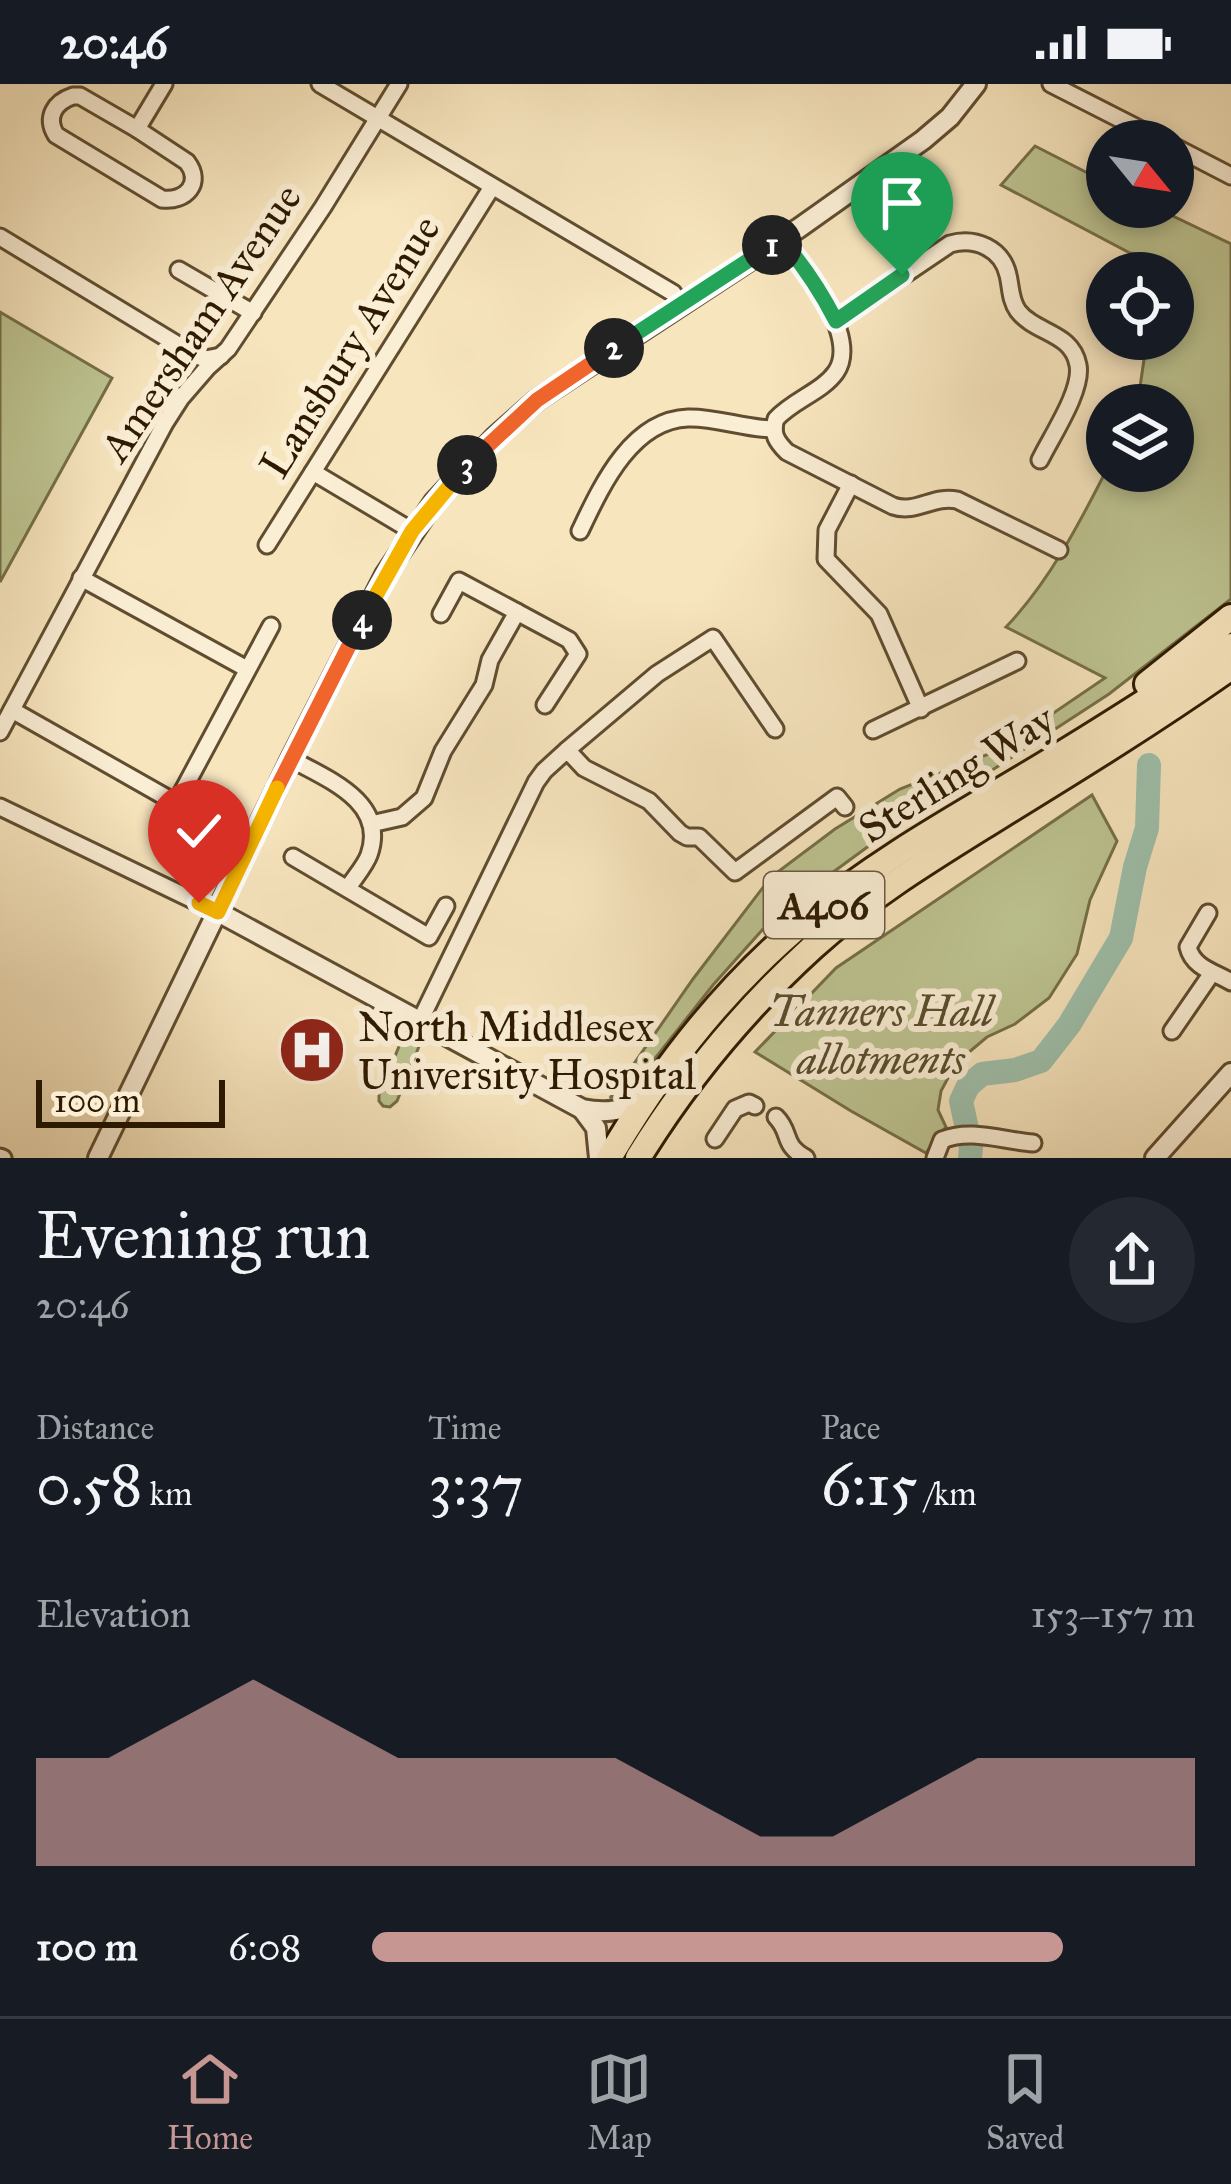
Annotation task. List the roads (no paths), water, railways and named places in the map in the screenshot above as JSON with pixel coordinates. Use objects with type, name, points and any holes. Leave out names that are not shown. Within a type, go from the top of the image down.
[{"type":"highway","points":[[1046,764],[1231,617]]},
{"type":"highway","name":"Sterling Way","points":[[609,1158],[646,1098],[724,999],[808,918],[895,855],[1231,646]]},
{"type":"highway","name":"Sterling Way","points":[[638,1158],[700,1068],[814,946],[928,861],[1231,667]]},
{"type":"highway","name":"A406","points":[[1019,805],[1231,687]]},
{"type":"street","points":[[137,129],[164,84]]},
{"type":"street","points":[[320,84],[673,293],[681,306]]},
{"type":"street","name":"Amersham Avenue","points":[[0,732],[166,423],[253,313],[399,84]]},
{"type":"street","points":[[98,1158],[385,575],[454,478],[537,400],[781,240],[938,128],[976,84]]},
{"type":"street","points":[[1051,84],[1122,120]]},
{"type":"street","points":[[68,91],[137,129],[191,166],[194,180],[184,196],[176,200],[157,197],[56,135],[50,119],[68,91]]},
{"type":"street","points":[[1194,157],[1231,176]]},
{"type":"street","name":"Lansbury Avenue","points":[[267,544],[492,187]]},
{"type":"street","points":[[0,237],[193,354],[206,359],[222,356]]},
{"type":"street","points":[[781,240],[836,321],[842,352],[838,367],[823,384],[780,414],[774,429],[776,440],[787,452],[902,508],[956,500],[1059,550]]},
{"type":"street","points":[[836,321],[950,244],[963,240],[984,245],[1004,264],[1019,313],[1067,343],[1077,360],[1074,392],[1040,460]]},
{"type":"street","points":[[179,271],[253,313]]},
{"type":"street","points":[[193,354],[200,365],[193,386]]},
{"type":"street","points":[[580,531],[584,505],[634,444],[670,421],[774,429]]},
{"type":"street","points":[[313,472],[412,531]]},
{"type":"street","points":[[851,484],[827,530],[826,559],[879,614],[921,709]]},
{"type":"street","points":[[81,578],[247,669]]},
{"type":"street","points":[[442,614],[459,581],[569,640],[578,654],[544,705]]},
{"type":"street","points":[[371,824],[402,817],[424,798],[443,751],[484,685],[490,660],[517,612]]},
{"type":"street","points":[[170,821],[271,626]]},
{"type":"street","points":[[420,1022],[536,782],[657,674],[713,638],[776,729]]},
{"type":"street","points":[[873,730],[1017,661]]},
{"type":"street","points":[[12,710],[176,802]]},
{"type":"street","points":[[567,751],[584,768],[649,801],[674,829],[687,837],[699,837],[735,872],[837,797],[845,807]]},
{"type":"street","points":[[291,759],[363,804],[371,824],[370,853],[348,888]]},
{"type":"street","points":[[153,788],[165,804],[190,867]]},
{"type":"street","points":[[0,808],[218,912],[582,1108],[611,1112],[646,1098]]},
{"type":"street","points":[[293,857],[429,937],[446,906]]},
{"type":"street","points":[[1208,913],[1188,947],[1190,956],[1231,982]]},
{"type":"street","points":[[1172,1031],[1212,973]]},
{"type":"street","points":[[1155,1158],[1231,1072]]},
{"type":"street","points":[[715,1139],[734,1109],[749,1103],[755,1106]]},
{"type":"street","points":[[582,1108],[596,1128],[598,1158]]},
{"type":"street","points":[[776,1117],[792,1148],[806,1158]]},
{"type":"street","points":[[935,1158],[942,1140],[966,1136],[1033,1143]]},
{"type":"waterway","points":[[970,1158],[961,1101],[968,1086],[982,1074],[1041,1061],[1069,1025],[1121,938],[1147,828],[1149,765]]},
{"type":"place","name":"North Middlesex University Hospital","points":[[312,1050]]},
{"type":"park label","name":"Tanners Hall allotments","points":[[881,1035]]}]
